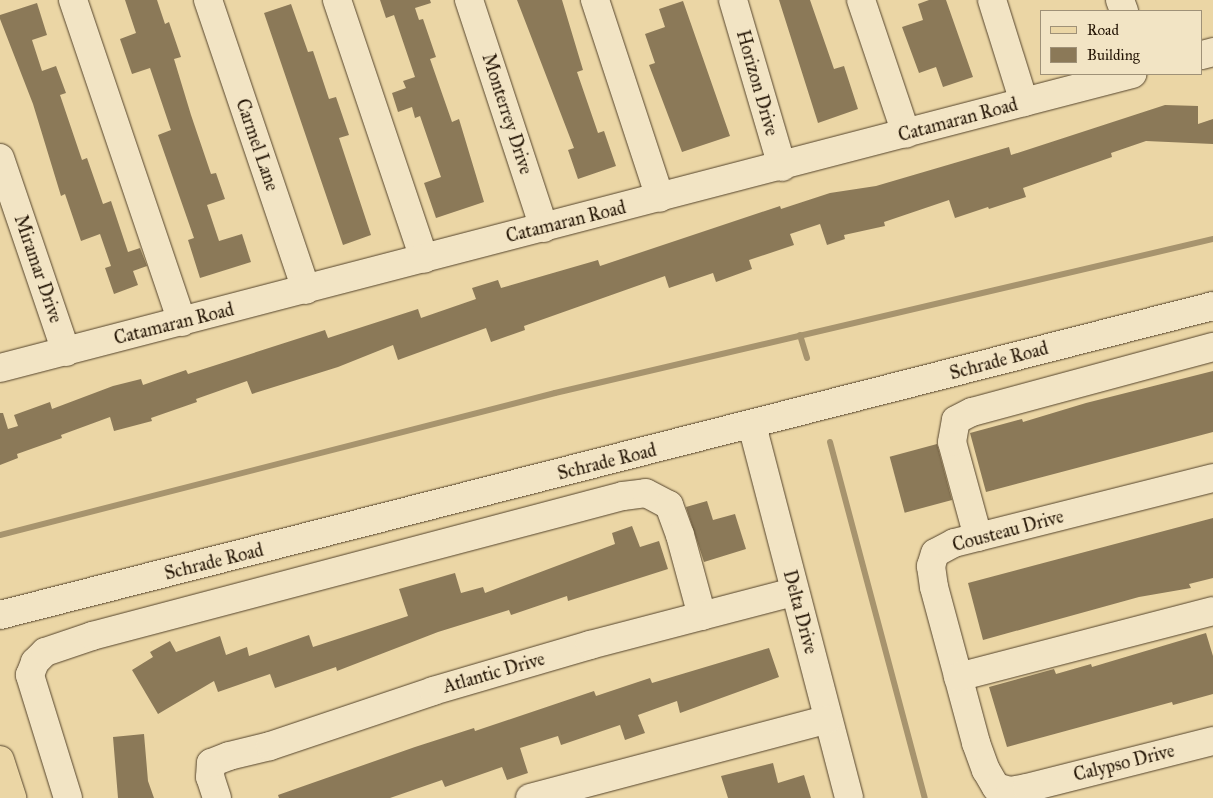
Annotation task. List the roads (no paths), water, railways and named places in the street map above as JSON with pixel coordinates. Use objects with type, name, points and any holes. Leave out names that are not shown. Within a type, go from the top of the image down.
[{"type":"main road","points":[[0,760],[12,798]]},
{"type":"street","points":[[72,0],[182,322]]},
{"type":"street","name":"Carmel Lane","points":[[208,0],[306,290]]},
{"type":"street","points":[[337,0],[424,259]]},
{"type":"street","name":"Monterrey Drive","points":[[469,0],[544,228]]},
{"type":"street","points":[[595,0],[660,198]]},
{"type":"street","name":"Horizon Drive","points":[[733,0],[782,167]]},
{"type":"street","points":[[861,0],[906,134]]},
{"type":"street","points":[[992,0],[1024,102]]},
{"type":"street","name":"Catamaran Road","points":[[0,368],[782,167],[1128,75]]},
{"type":"street","name":"Miramar Drive","points":[[0,158],[66,352]]},
{"type":"street","name":"Schrade Road","points":[[0,615],[752,425],[1213,306]]},
{"type":"street","points":[[978,537],[952,442],[956,420],[972,412],[1213,347]]},
{"type":"street","name":"Delta Drive","points":[[752,425],[849,798]]},
{"type":"street","name":"Cousteau Drive","points":[[1036,786],[1010,791],[996,788],[979,752],[934,587],[931,566],[935,553],[978,537],[1213,478]]},
{"type":"street","points":[[68,798],[30,675],[35,662],[45,652],[92,636],[623,496],[646,493],[669,505],[680,535],[702,616]]},
{"type":"street","name":"Atlantic Drive","points":[[213,788],[211,764],[229,756],[270,746],[433,690],[794,592]]},
{"type":"street","points":[[958,676],[1213,611]]},
{"type":"street","points":[[530,798],[828,718]]},
{"type":"street","name":"Calypso Drive","points":[[1036,786],[1213,741]]},
{"type":"waterway","points":[[0,535],[555,393],[1213,239]]},
{"type":"waterway","points":[[800,335],[807,358]]},
{"type":"waterway","points":[[830,442],[925,798]]}]
